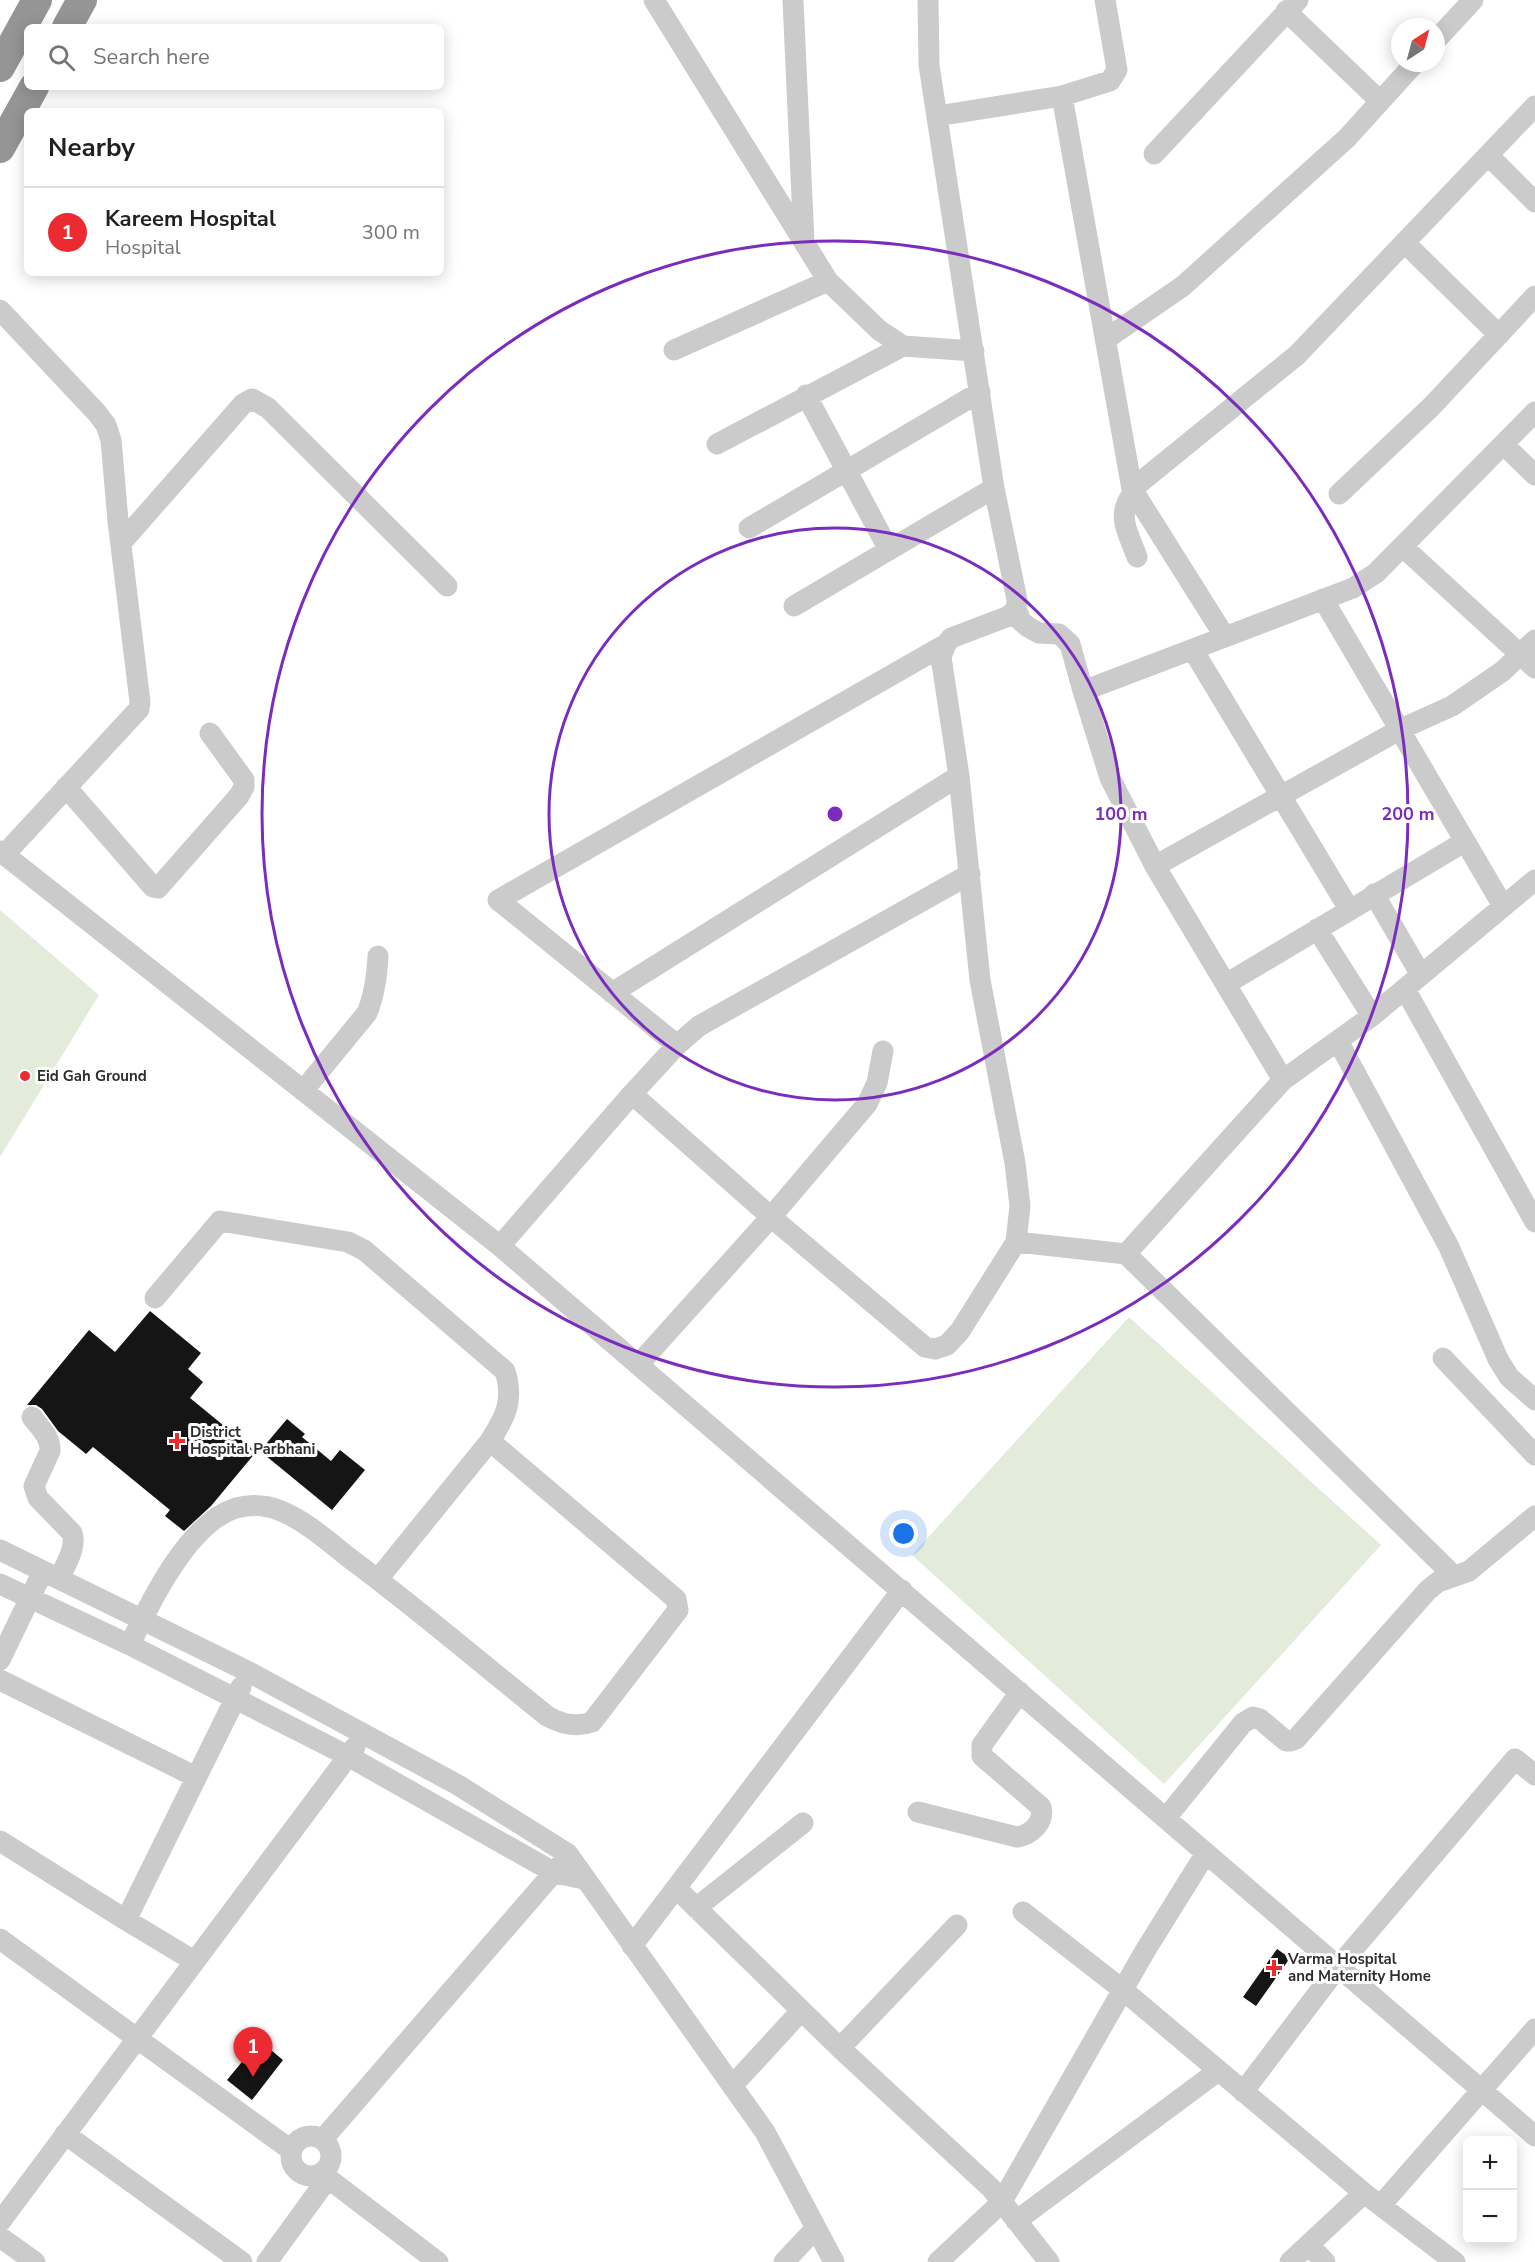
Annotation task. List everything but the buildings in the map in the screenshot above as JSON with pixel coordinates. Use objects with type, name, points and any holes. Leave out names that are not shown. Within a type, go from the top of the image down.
[{"type":"highway","points":[[0,67],[37,0]]},
{"type":"highway","points":[[69,24],[82,0]]},
{"type":"highway","points":[[0,148],[32,90]]},
{"type":"street","points":[[654,0],[828,281],[879,330],[903,345],[915,348],[974,351]]},
{"type":"street","points":[[793,0],[804,244]]},
{"type":"street","points":[[928,0],[929,65],[994,488],[1017,600],[1016,609],[1021,621],[1028,627],[1039,633],[1059,634],[1071,644],[1083,692],[1110,778],[1155,866],[1283,1080]]},
{"type":"street","points":[[937,116],[1062,96],[1110,81],[1117,70],[1105,0]]},
{"type":"street","points":[[1445,30],[1473,0]]},
{"type":"street","points":[[1154,154],[1292,6],[1380,101]]},
{"type":"street","points":[[1106,339],[1183,286],[1347,138],[1407,72]]},
{"type":"street","points":[[1062,96],[1133,490],[1225,637]]},
{"type":"street","points":[[1137,557],[1123,511],[1133,490],[1297,355],[1535,106]]},
{"type":"street","points":[[1489,156],[1535,202]]},
{"type":"street","points":[[1405,243],[1499,335]]},
{"type":"street","points":[[674,350],[828,281]]},
{"type":"street","points":[[1339,494],[1431,407],[1535,296]]},
{"type":"street","points":[[0,310],[106,425],[111,440],[140,697],[139,710],[2,853],[500,1246],[1535,2136]]},
{"type":"street","points":[[717,444],[903,345]]},
{"type":"street","points":[[749,528],[980,392]]},
{"type":"street","points":[[806,395],[889,550]]},
{"type":"street","points":[[121,543],[243,404],[252,399],[268,408],[447,586]]},
{"type":"street","points":[[1083,692],[1353,588],[1376,573],[1504,446],[1535,412]]},
{"type":"street","points":[[1504,446],[1535,475]]},
{"type":"street","points":[[794,606],[994,488]]},
{"type":"street","points":[[1155,866],[1401,729],[1452,706],[1530,654],[1402,547]]},
{"type":"street","points":[[1323,599],[1503,906]]},
{"type":"street","points":[[632,1094],[771,1217],[925,1347],[935,1349],[947,1345],[960,1331],[1016,1242],[1020,1206],[1015,1163],[980,980],[959,776],[941,657],[951,638],[1009,616],[1016,609]]},
{"type":"street","points":[[677,1045],[498,900],[946,644]]},
{"type":"street","points":[[1193,650],[1349,909]]},
{"type":"street","points":[[66,787],[153,887],[158,888],[239,796],[244,787],[244,780],[210,733]]},
{"type":"street","points":[[612,993],[959,776]]},
{"type":"street","points":[[1226,984],[1464,842]]},
{"type":"street","points":[[500,1246],[632,1094],[677,1045],[699,1026],[970,874]]},
{"type":"street","points":[[1126,1254],[1283,1080],[1372,1016],[1535,880]]},
{"type":"street","points":[[1374,894],[1413,982],[1535,1222]]},
{"type":"street","points":[[1317,929],[1372,1016]]},
{"type":"street","points":[[303,1091],[367,1012],[376,984],[378,956]]},
{"type":"street","points":[[1338,1041],[1449,1247],[1498,1359],[1509,1377],[1535,1400]]},
{"type":"street","points":[[638,1365],[771,1217],[867,1104],[877,1083],[883,1052]]},
{"type":"street","points":[[155,1298],[220,1221],[357,1245],[505,1371],[510,1395],[508,1407],[490,1441],[378,1579]]},
{"type":"street","points":[[1016,1242],[1126,1254],[1454,1576]]},
{"type":"street","points":[[1443,1358],[1535,1455]]},
{"type":"street","points":[[0,1660],[30,1598],[73,1547],[74,1540],[72,1533],[34,1491],[34,1486],[51,1451],[51,1445],[32,1417]]},
{"type":"street","points":[[130,1644],[142,1619],[184,1549],[201,1531],[220,1515],[237,1508],[253,1505],[268,1506],[283,1512],[308,1528],[378,1579],[547,1716],[559,1723],[572,1725],[584,1725],[597,1718],[678,1610],[678,1604],[676,1599],[490,1441]]},
{"type":"street","points":[[1166,1818],[1243,1722],[1253,1717],[1260,1719],[1286,1740],[1296,1738],[1428,1590],[1438,1582],[1468,1571],[1535,1516]]},
{"type":"street","points":[[0,1550],[249,1672],[458,1785],[568,1854],[765,2132],[834,2262]]},
{"type":"street","points":[[0,1584],[130,1644],[348,1756],[555,1873],[584,1879]]},
{"type":"street","points":[[632,1946],[902,1590]]},
{"type":"street","points":[[126,1920],[249,1672]]},
{"type":"street","points":[[0,1680],[196,1777]]},
{"type":"street","points":[[918,1812],[1017,1838],[1030,1834],[1041,1819],[1041,1807],[982,1756],[981,1751],[982,1745],[1020,1692]]},
{"type":"street","points":[[0,2222],[364,1734]]},
{"type":"street","points":[[1243,2092],[1338,1967],[1515,1759],[1535,1775]]},
{"type":"street","points":[[443,1810],[458,1785]]},
{"type":"street","points":[[696,1908],[803,1822]]},
{"type":"street","points":[[0,1841],[194,1961]]},
{"type":"street","points":[[938,2262],[1001,2203],[1123,1990],[1206,1853]]},
{"type":"street","points":[[323,2139],[555,1873],[568,1854]]},
{"type":"street","points":[[676,1888],[840,2048],[991,2188],[1048,2262]]},
{"type":"street","points":[[1023,1912],[1123,1990],[1372,2199],[1455,2262]]},
{"type":"street","points":[[840,2048],[957,1924]]},
{"type":"street","points":[[0,1939],[291,2150]]},
{"type":"street","points":[[732,2086],[801,2010]]},
{"type":"street","points":[[1290,2262],[1309,2245],[1372,2199],[1481,2090],[1535,2029]]},
{"type":"street","points":[[1016,2222],[1218,2071]]},
{"type":"street","points":[[65,2134],[242,2262]]},
{"type":"street","points":[[267,2262],[325,2176],[331,2157],[329,2147],[323,2139],[314,2136],[304,2136],[296,2141],[291,2150],[291,2159],[295,2168],[302,2174],[325,2176],[438,2262]]},
{"type":"street","points":[[784,2262],[816,2228]]},
{"type":"street","points":[[0,2237],[34,2262]]},
{"type":"street","points":[[1309,2245],[1325,2262]]},
{"type":"green space","name":"Eid Gah Ground","points":[[0,910],[99,995],[0,1157]]},
{"type":"green space","points":[[1129,1317],[1381,1545],[1164,1784],[912,1555]]},
{"type":"place","name":"Eid Gah Ground","points":[[25,1076]]},
{"type":"place","name":"District Hospital Parbhani","points":[[177,1441]]},
{"type":"place","name":"Varma Hospital and Maternity Home","points":[[1274,1968]]},
{"type":"place","name":"Kareem Hospital","points":[[253,2077]]}]
